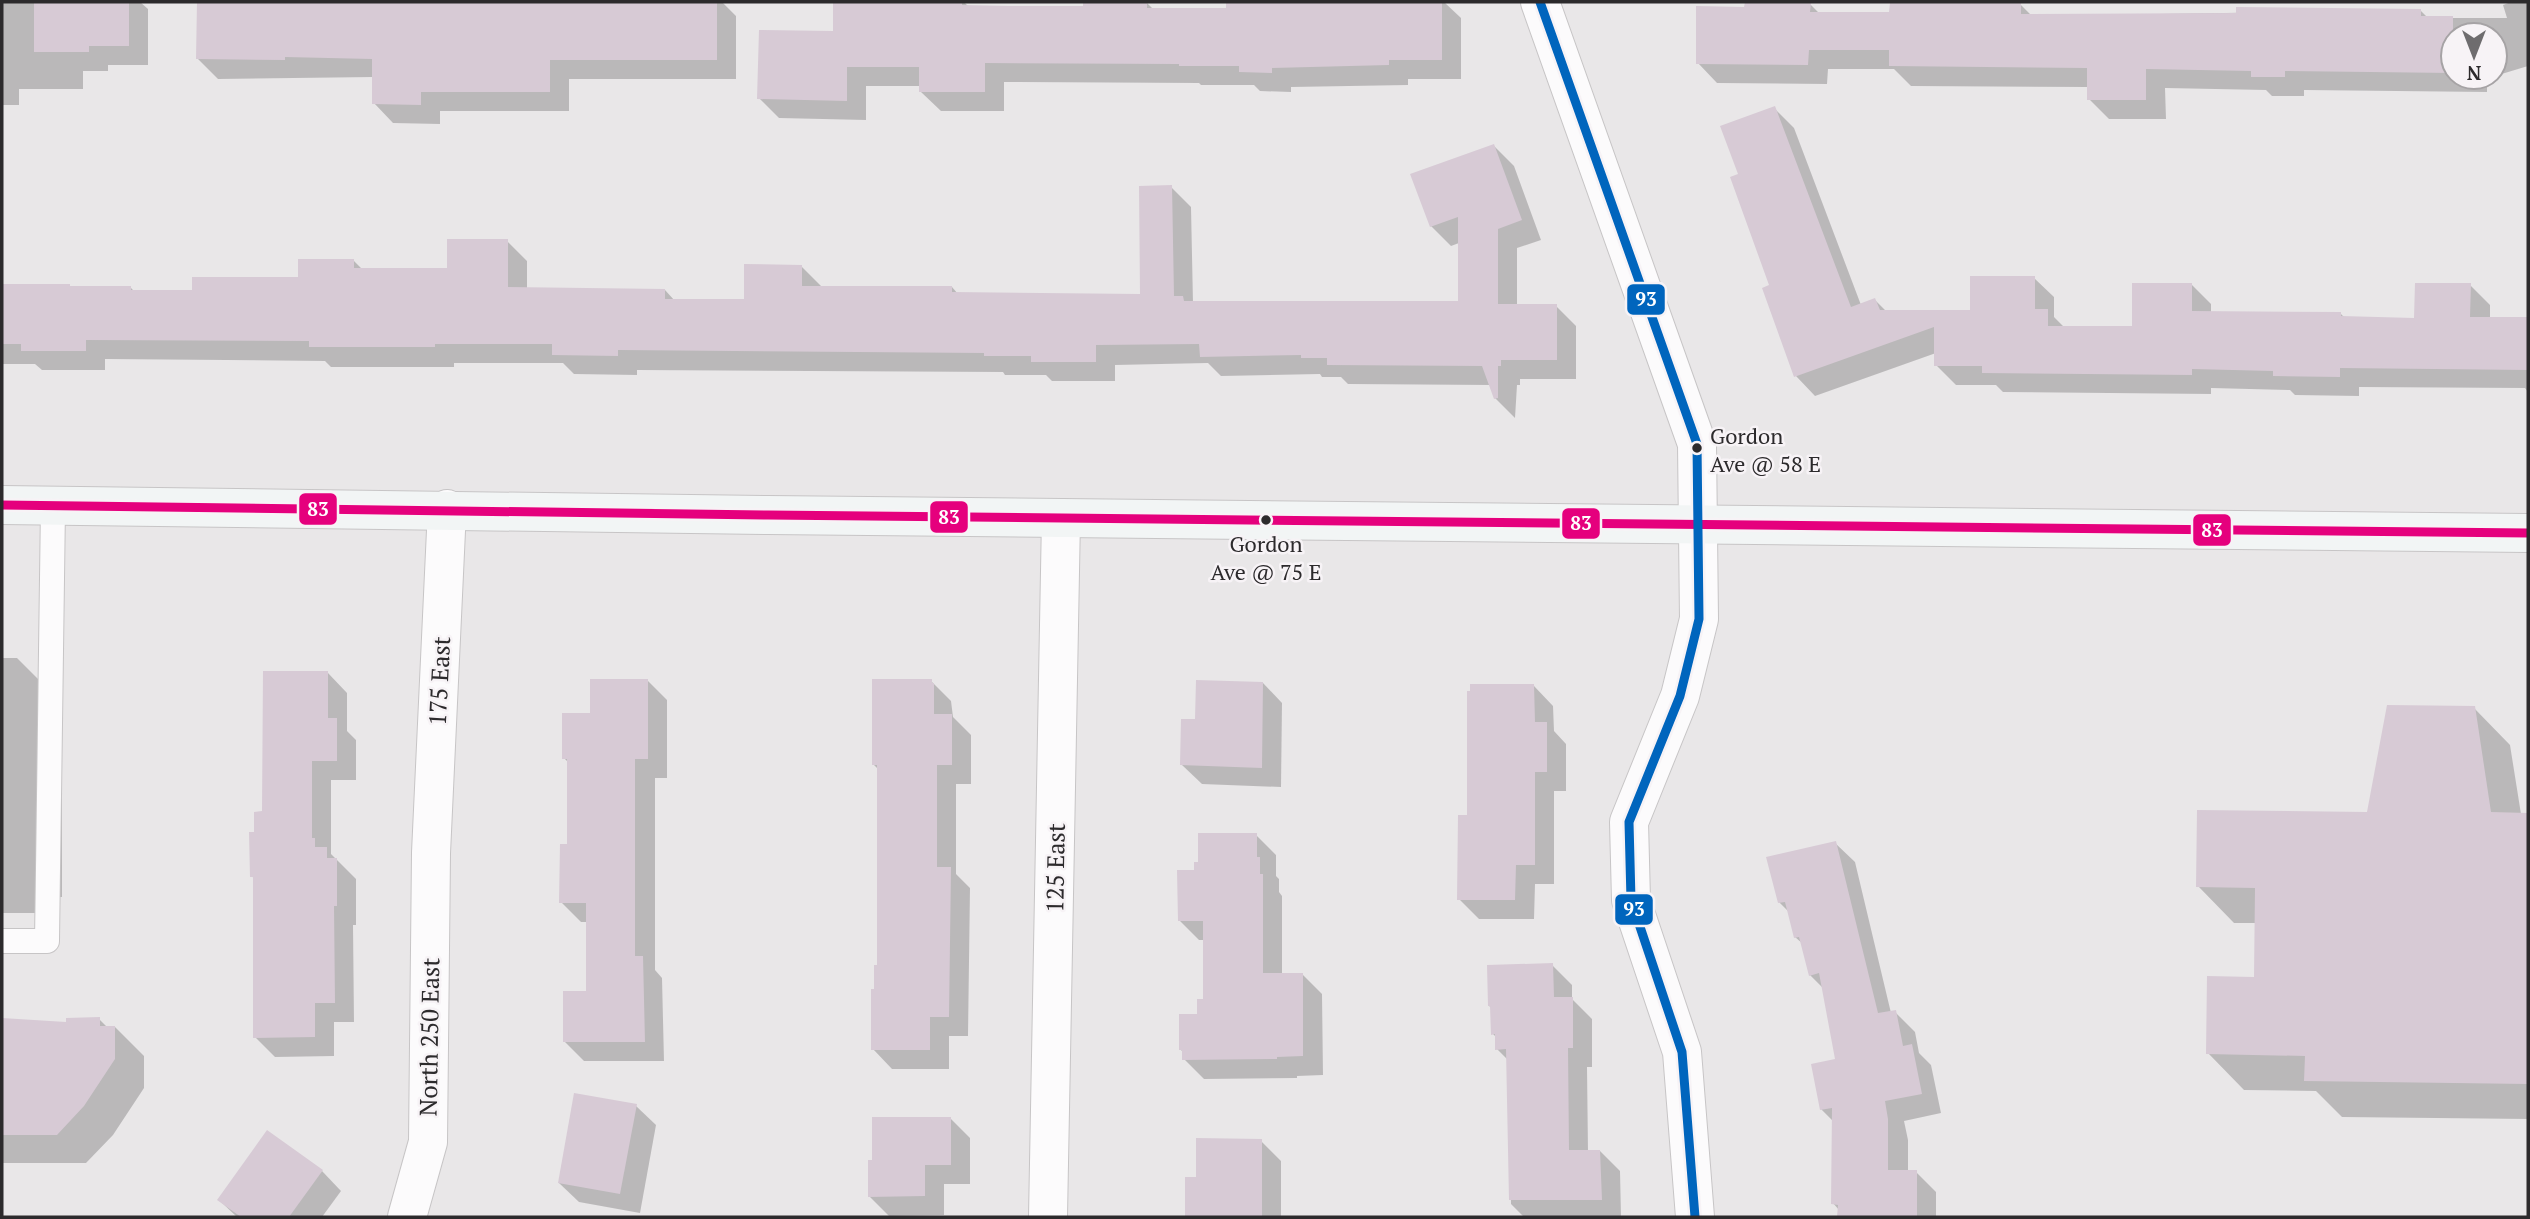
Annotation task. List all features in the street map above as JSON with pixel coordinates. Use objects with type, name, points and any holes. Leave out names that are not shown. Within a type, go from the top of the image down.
[{"type":"main road","points":[[2,505],[2528,533]]},
{"type":"street","points":[[1539,2],[1697,444],[1699,619],[1680,696],[1629,822],[1631,900],[1682,1052],[1695,1217]]},
{"type":"street","name":"175 East","points":[[431,853],[447,509]]},
{"type":"street","name":"125 East","points":[[1048,1217],[1061,518]]},
{"type":"street","name":"North 250 East","points":[[407,1217],[428,1142],[431,853]]},
{"type":"lane","points":[[2,941],[47,941],[53,506]]},
{"type":"building","points":[[34,2],[129,2],[129,46],[89,46],[89,52],[34,52]]},
{"type":"building","points":[[197,2],[717,2],[717,60],[550,60],[550,92],[421,92],[421,105],[372,104],[372,59],[196,59]]},
{"type":"building","points":[[833,2],[1083,6],[1083,2],[1147,2],[1147,8],[1226,8],[1226,3],[1442,2],[1442,60],[1389,60],[1389,65],[1272,68],[1272,73],[1239,72],[1239,66],[985,63],[985,92],[919,92],[919,67],[847,67],[847,101],[757,99],[759,30],[833,31]]},
{"type":"building","points":[[1745,2],[1811,3],[1810,12],[1889,12],[1890,3],[2021,3],[2021,14],[2236,13],[2236,7],[2421,9],[2421,16],[2453,16],[2453,21],[2439,21],[2439,73],[2285,71],[2285,77],[2251,77],[2251,71],[2146,69],[2146,100],[2087,100],[2087,68],[1889,66],[1889,50],[1809,50],[1808,65],[1696,64],[1696,6],[1744,7]]},
{"type":"building","points":[[1775,106],[1851,307],[1875,298],[1880,310],[1970,310],[1970,276],[2035,276],[2035,309],[2048,309],[2048,326],[2132,326],[2132,283],[2192,283],[2192,311],[2341,312],[2341,316],[2414,318],[2415,283],[2471,283],[2470,317],[2528,317],[2528,370],[2340,368],[2340,377],[2273,376],[2273,371],[2192,369],[2192,375],[1982,373],[1982,366],[1934,366],[1934,327],[1794,377],[1762,288],[1769,285],[1730,177],[1738,174],[1720,126]]},
{"type":"building","points":[[1494,144],[1522,220],[1498,229],[1498,304],[1557,304],[1557,360],[1501,360],[1501,366],[1498,366],[1498,398],[1494,399],[1482,366],[1327,365],[1327,358],[1301,358],[1301,355],[1200,357],[1199,344],[1096,345],[1096,362],[1031,362],[1031,356],[984,356],[984,353],[618,350],[618,356],[552,355],[552,344],[309,347],[309,341],[86,340],[86,351],[21,351],[21,344],[2,344],[2,284],[70,284],[131,286],[131,290],[192,290],[192,277],[298,277],[298,259],[354,259],[354,268],[447,268],[447,239],[508,239],[508,287],[665,289],[665,299],[744,299],[744,264],[802,265],[802,286],[952,286],[952,292],[1140,294],[1139,186],[1172,185],[1174,296],[1183,296],[1184,301],[1458,301],[1458,217],[1430,227],[1410,174]]},
{"type":"building","points":[[263,671],[328,671],[328,718],[337,718],[337,761],[312,761],[312,838],[315,838],[315,847],[327,847],[327,858],[337,858],[337,906],[334,906],[335,1003],[315,1003],[315,1037],[253,1038],[253,877],[250,877],[249,832],[254,832],[254,812],[262,811]]},
{"type":"building","points":[[590,679],[648,679],[648,759],[635,759],[635,956],[643,956],[645,1042],[563,1042],[563,991],[586,991],[586,903],[559,903],[560,844],[567,844],[567,759],[562,759],[562,713],[590,713]]},
{"type":"building","points":[[872,679],[932,679],[934,714],[952,714],[952,765],[937,765],[937,867],[951,867],[949,1017],[930,1017],[930,1050],[871,1050],[871,989],[874,989],[874,965],[877,965],[877,765],[872,765]]},
{"type":"building","points":[[1196,680],[1263,682],[1262,768],[1180,765],[1181,719],[1195,719]]},
{"type":"building","points":[[1470,684],[1534,684],[1535,722],[1547,722],[1547,772],[1535,772],[1535,865],[1516,865],[1515,900],[1457,900],[1458,815],[1467,815],[1467,691],[1470,691]]},
{"type":"building","points":[[2387,705],[2475,706],[2491,812],[2528,813],[2528,1084],[2304,1081],[2305,1056],[2206,1054],[2207,976],[2254,977],[2255,888],[2196,887],[2197,810],[2367,812]]},
{"type":"building","points":[[1198,833],[1257,833],[1257,857],[1260,857],[1260,874],[1263,874],[1263,973],[1303,973],[1303,1056],[1277,1059],[1182,1060],[1182,1050],[1179,1050],[1179,1014],[1197,1014],[1197,999],[1203,999],[1203,921],[1178,921],[1177,870],[1194,870],[1194,862],[1198,862]]},
{"type":"building","points":[[1836,841],[1878,1013],[1896,1010],[1903,1046],[1912,1044],[1922,1094],[1885,1101],[1888,1119],[1888,1170],[1917,1170],[1917,1217],[1837,1217],[1838,1205],[1831,1204],[1832,1108],[1820,1110],[1811,1064],[1835,1059],[1819,973],[1809,976],[1799,937],[1794,938],[1785,902],[1778,903],[1766,857]]},
{"type":"building","points":[[1553,963],[1554,997],[1573,997],[1573,1048],[1568,1048],[1569,1150],[1600,1150],[1602,1200],[1509,1200],[1506,1049],[1495,1050],[1495,1034],[1491,1035],[1487,965]]},
{"type":"building","points":[[100,1017],[100,1026],[115,1026],[115,1059],[84,1106],[57,1135],[2,1135],[2,1018],[66,1022],[66,1018]]},
{"type":"building","points":[[574,1093],[637,1104],[620,1194],[558,1183]]},
{"type":"building","points":[[872,1117],[951,1117],[951,1165],[925,1165],[925,1196],[868,1197],[868,1160],[872,1160]]},
{"type":"building","points":[[267,1130],[323,1170],[289,1217],[241,1217],[217,1200]]},
{"type":"building","points":[[1196,1138],[1262,1139],[1262,1217],[1185,1217],[1185,1177],[1196,1177]]},
{"type":"transit line","name":"93","points":[[1540,2],[1697,444],[1699,619],[1680,696],[1629,822],[1631,900],[1682,1052],[1695,1217]]},
{"type":"transit line","name":"83","points":[[2,505],[2528,533]]},
{"type":"place","name":"Gordon Ave @ 58 E","points":[[1697,448]]},
{"type":"place","name":"Gordon Ave @ 75 E","points":[[1266,520]]}]
